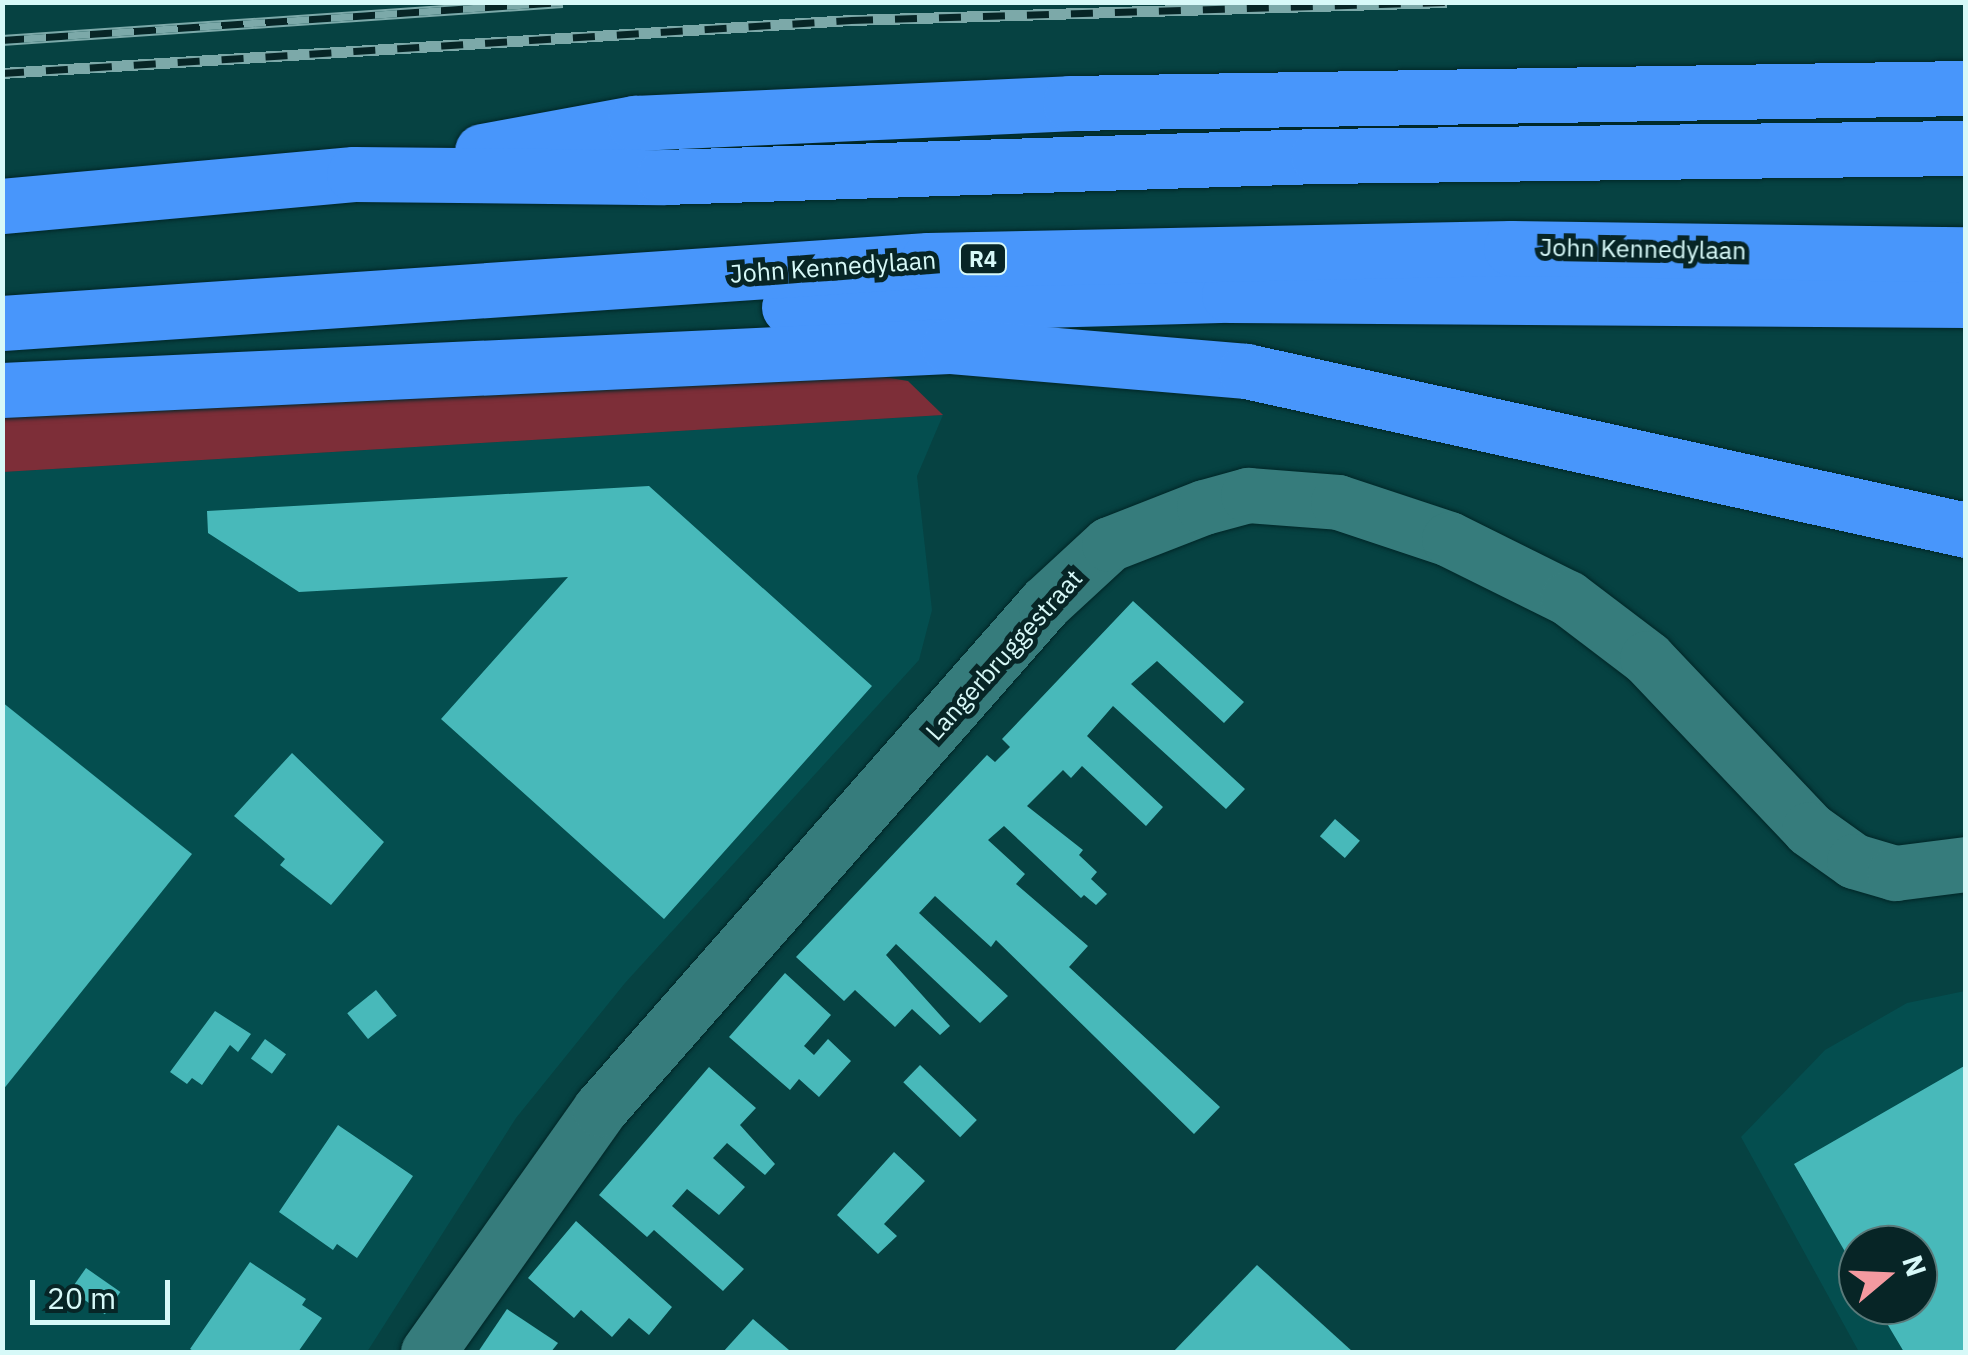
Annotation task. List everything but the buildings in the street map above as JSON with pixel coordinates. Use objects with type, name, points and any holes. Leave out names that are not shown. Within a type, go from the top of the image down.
[{"type":"highway","points":[[2,206],[354,174],[635,124],[1070,103],[1966,88]]},
{"type":"highway","points":[[354,174],[664,177],[1318,156],[1966,148]]},
{"type":"highway","name":"John Kennedylaan","points":[[2,324],[928,260],[1511,248],[1966,254]]},
{"type":"highway","name":"John Kennedylaan","points":[[2,356],[839,304],[1229,295],[1966,300]]},
{"type":"highway","points":[[2,390],[950,346],[1246,371],[1966,530]]},
{"type":"street","name":"Langerbruggestraat","points":[[428,1352],[600,1109],[990,670],[1044,603],[1109,544],[1248,495],[1338,502],[1449,539],[1568,598],[1647,658],[1808,829],[1854,861],[1895,874],[1966,864]]},
{"type":"shaded area","points":[[843,370],[908,381],[943,415],[3,472],[3,412]]},
{"type":"shaded area","points":[[943,415],[917,476],[932,610],[919,660],[625,983],[516,1118],[367,1352],[3,1352],[3,472]]},
{"type":"shaded area","points":[[1965,991],[1965,1352],[1859,1352],[1844,1325],[1938,1325],[1938,1225],[1838,1225],[1838,1314],[1741,1137],[1825,1050],[1907,1003]]},
{"type":"railway","points":[[2,40],[563,2]]},
{"type":"railway","points":[[2,73],[851,20],[1447,2]]}]
